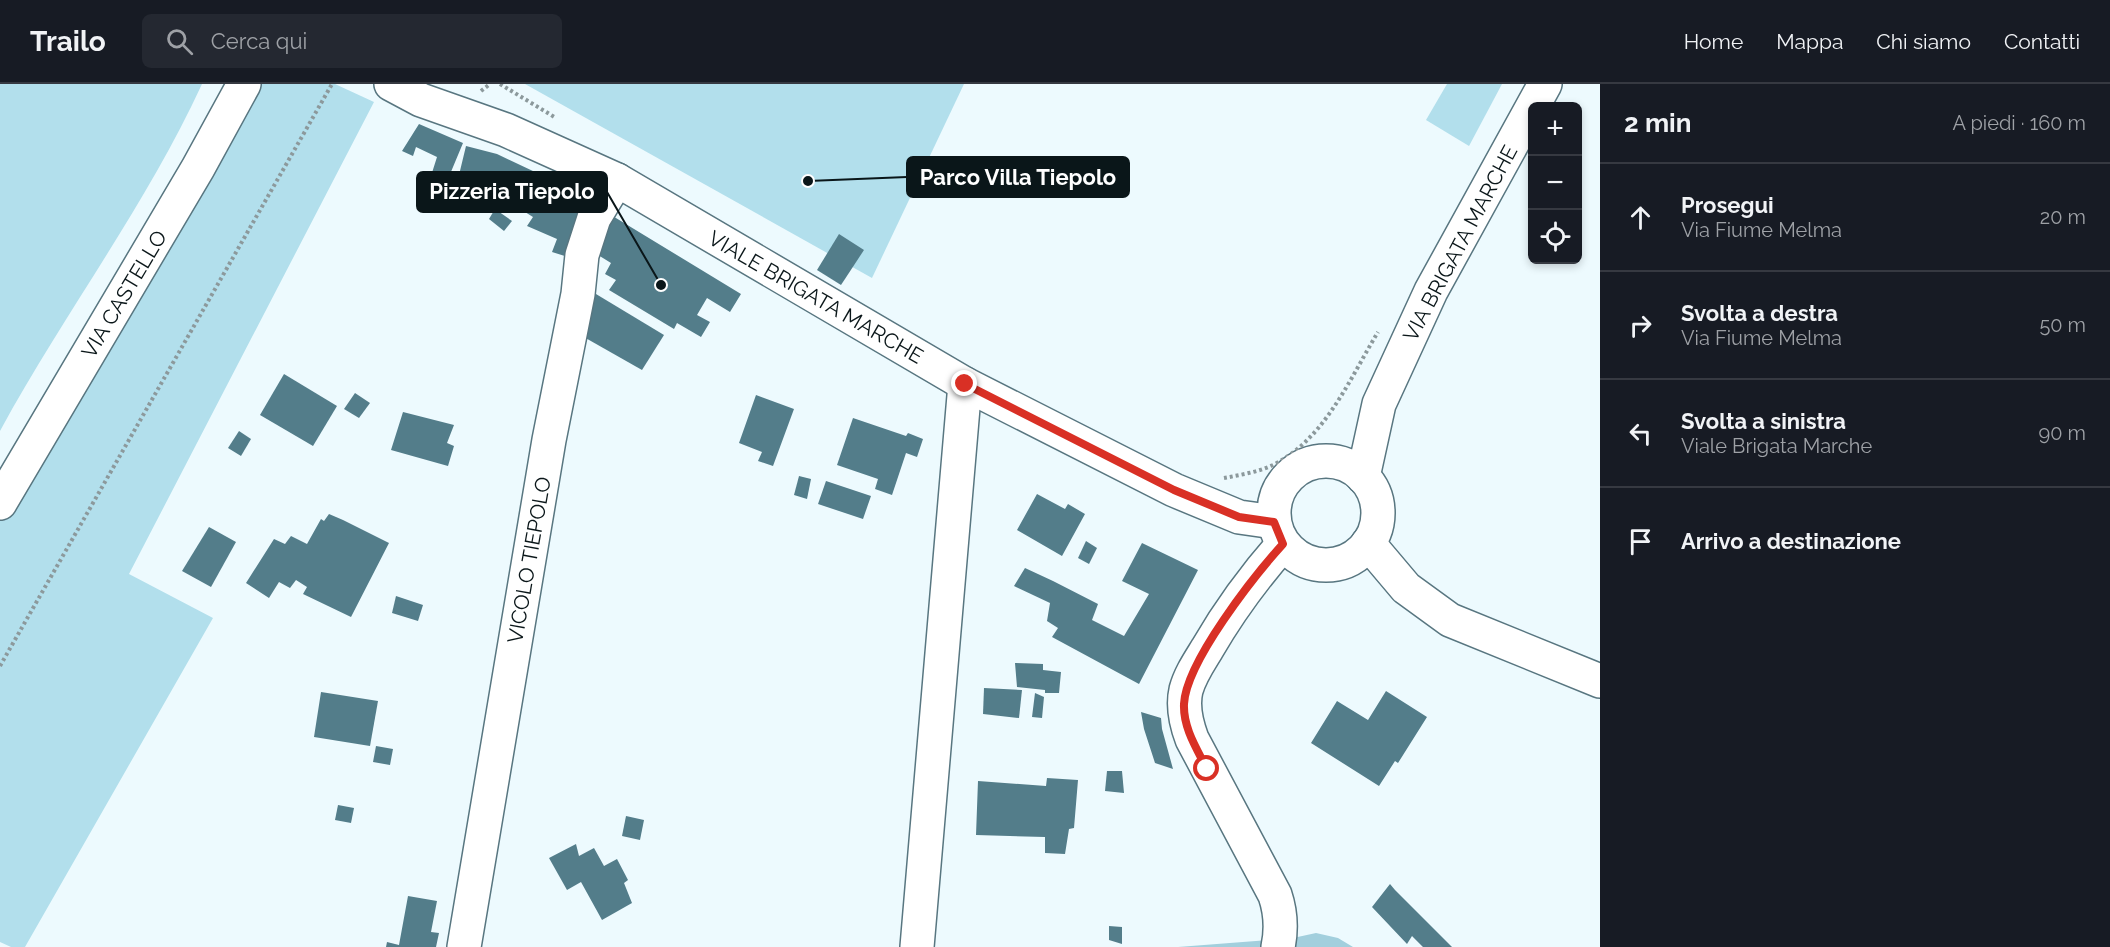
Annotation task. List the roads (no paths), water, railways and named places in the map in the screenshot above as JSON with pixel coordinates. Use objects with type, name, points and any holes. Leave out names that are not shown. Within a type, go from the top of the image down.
[{"type":"street","name":"VIA CASTELLO","points":[[0,503],[198,168],[244,84]]},
{"type":"street","name":"VIALE BRIGATA MARCHE","points":[[391,84],[421,100],[506,130],[617,180],[965,384],[1174,490],[1239,517],[1279,519]]},
{"type":"street","name":"VIA BRIGATA MARCHE","points":[[1363,477],[1379,404],[1431,291],[1545,84]]},
{"type":"street","name":"VICOLO TIEPOLO","points":[[464,947],[549,440],[578,294],[582,255],[594,218],[617,180]]},
{"type":"street","points":[[917,947],[965,384]]},
{"type":"street","name":"VIA BRIGATA MARCHE","points":[[1325,461],[1379,404]]},
{"type":"street","points":[[1256,574],[1325,564],[1356,556],[1368,543],[1376,527],[1378,509],[1373,492],[1363,477],[1352,468],[1325,461],[1311,463],[1298,469],[1287,478],[1279,519],[1256,574],[1224,620],[1191,677],[1186,690],[1184,706],[1186,724],[1192,739],[1270,884],[1280,911],[1282,931],[1279,943]]},
{"type":"street","points":[[1279,519],[1291,553],[1406,588]]},
{"type":"street","points":[[1368,543],[1406,588],[1450,620],[1600,681]]},
{"type":"place","name":"Parco Villa Tiepolo","points":[[808,181]]},
{"type":"place","name":"Pizzeria Tiepolo","points":[[661,285]]}]
